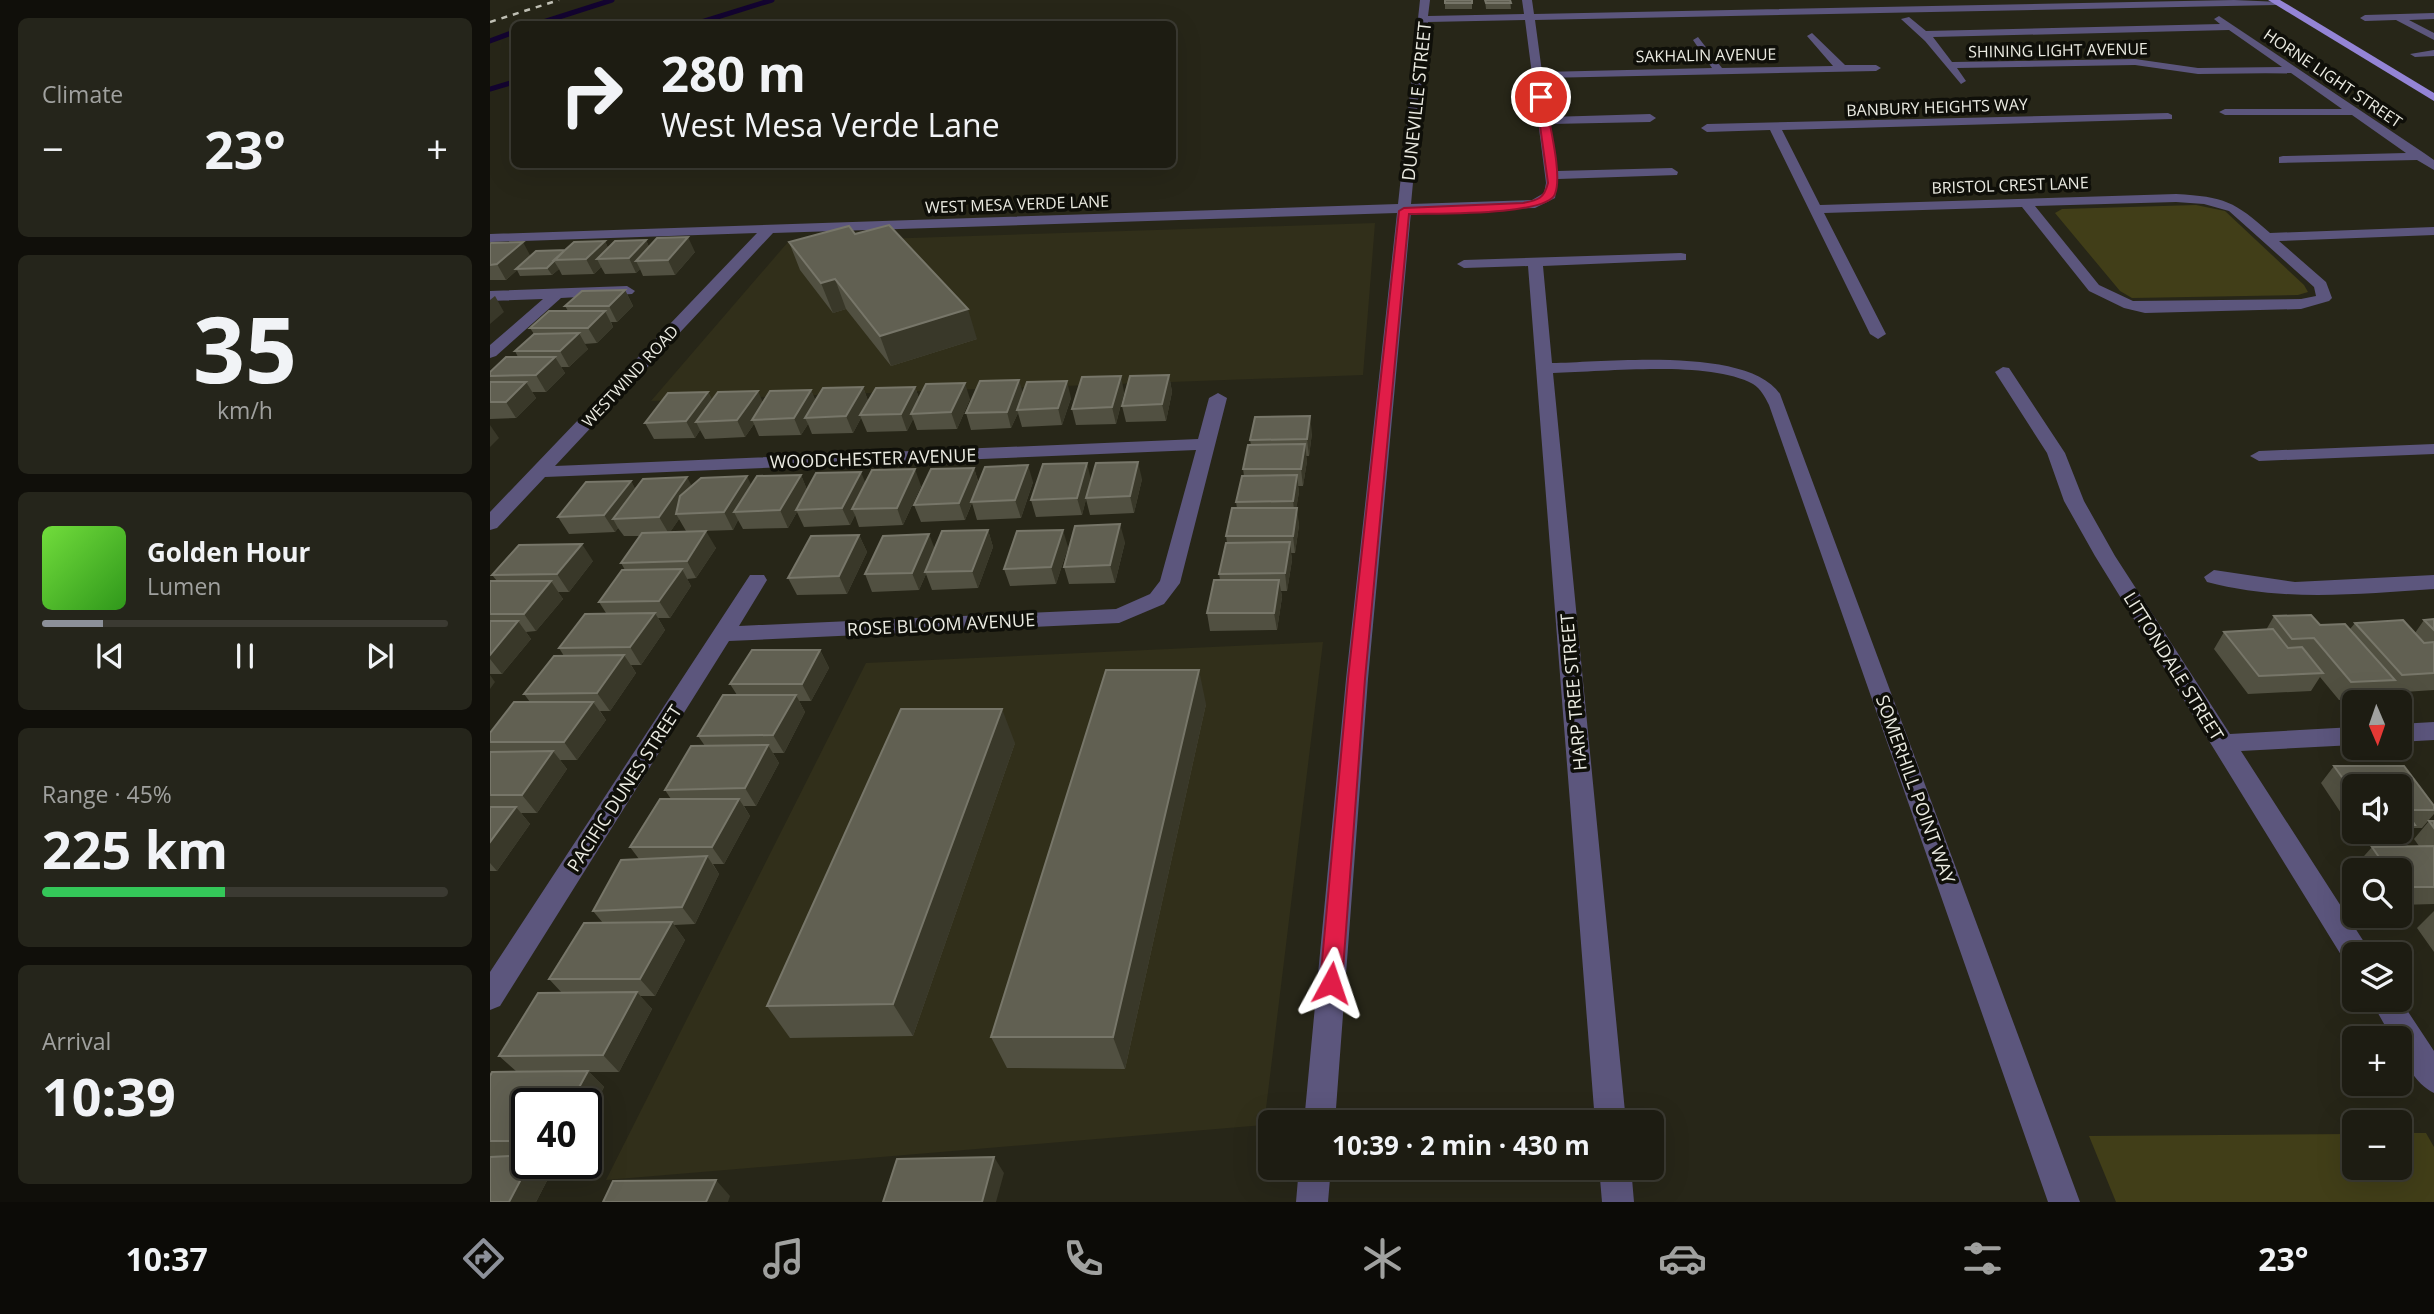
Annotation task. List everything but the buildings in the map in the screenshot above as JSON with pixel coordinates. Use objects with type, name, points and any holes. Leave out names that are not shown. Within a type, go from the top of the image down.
[{"type":"main road","points":[[2274,1],[2434,98]]},
{"type":"street","points":[[1527,0],[1551,175],[1672,172]]},
{"type":"street","points":[[1425,10],[1530,18],[2274,1]]},
{"type":"street","points":[[2119,3],[2152,28]]},
{"type":"street","points":[[2138,5],[2174,28]]},
{"type":"street","name":"DUNEVILLE STREET","points":[[1320,1110],[1357,679],[1425,10]]},
{"type":"street","name":"HORNE LIGHT STREET","points":[[2215,15],[2434,166]]},
{"type":"street","points":[[2365,18],[2434,16]]},
{"type":"street","points":[[2398,17],[2434,37]]},
{"type":"street","points":[[1906,19],[1961,81]]},
{"type":"street","points":[[1922,34],[2231,27]]},
{"type":"street","points":[[1812,36],[1841,68]]},
{"type":"street","points":[[1698,40],[1720,71]]},
{"type":"street","points":[[2415,54],[2434,53]]},
{"type":"street","name":"SHINING LIGHT AVENUE","points":[[1948,65],[2135,62],[2198,71],[2295,71]]},
{"type":"street","name":"SAKHALIN AVENUE","points":[[1537,75],[1876,68]]},
{"type":"street","points":[[2225,112],[2355,112]]},
{"type":"street","name":"BANBURY HEIGHTS WAY","points":[[1707,128],[2168,117]]},
{"type":"street","points":[[1544,121],[1650,118]]},
{"type":"street","points":[[1774,126],[1878,334]]},
{"type":"street","points":[[2283,160],[2420,156]]},
{"type":"street","name":"WEST MESA VERDE LANE","points":[[490,238],[1523,206],[1544,201],[1552,191],[1551,175]]},
{"type":"street","name":"BRISTOL CREST LANE","points":[[1815,209],[2025,202],[2176,198],[2205,200],[2234,208],[2320,285],[2324,298],[2301,304],[2145,308],[2129,305],[2094,288],[2025,202]]},
{"type":"street","name":"WESTWIND ROAD","points":[[490,524],[770,228]]},
{"type":"street","points":[[2265,237],[2434,231]]},
{"type":"street","points":[[1464,264],[1681,257]]},
{"type":"street","name":"HARP TREE STREET","points":[[1535,262],[1610,1110]]},
{"type":"street","points":[[490,296],[628,291]]},
{"type":"street","points":[[490,353],[558,293]]},
{"type":"street","name":"SOMERHILL POINT WAY","points":[[1544,368],[1730,368],[1760,381],[1778,405],[2064,1202]]},
{"type":"street","name":"LITTONDALE STREET","points":[[2003,372],[2056,453],[2074,501],[2105,556],[2348,942]]},
{"type":"street","points":[[1206,444],[1218,398]]},
{"type":"street","name":"WOODCHESTER AVENUE","points":[[540,472],[1206,444]]},
{"type":"street","name":"ROSE BLOOM AVENUE","points":[[722,635],[1119,615],[1157,599],[1170,583],[1206,444]]},
{"type":"street","points":[[2259,456],[2434,449]]},
{"type":"street","points":[[2214,577],[2237,584],[2272,587],[2434,582]]},
{"type":"street","name":"PACIFIC DUNES STREET","points":[[490,996],[757,580]]},
{"type":"street","points":[[2412,732],[2434,731]]},
{"type":"street","points":[[2223,743],[2342,737]]},
{"type":"street","points":[[2392,1012],[2434,1078]]},
{"type":"street","points":[[1312,1202],[1314,1180]]},
{"type":"street","points":[[1616,1180],[1618,1202]]},
{"type":"shaded area","points":[[2196,205],[2225,211],[2304,285],[2308,292],[2298,295],[2132,298],[2120,291],[2055,213],[2062,209]]},
{"type":"shaded area","points":[[1375,223],[1363,375],[651,401],[788,242]]},
{"type":"shaded area","points":[[1323,642],[1266,1110],[1258,1110],[1258,1126],[606,1180],[866,663]]},
{"type":"shaded area","points":[[2412,1133],[2426,1133],[2434,1147],[2434,1202],[2116,1202],[2089,1136],[2342,1134],[2342,1180],[2412,1180]]},
{"type":"waterway","points":[[546,21],[612,0]]},
{"type":"waterway","points":[[705,21],[772,0]]},
{"type":"waterway","points":[[490,41],[511,33]]},
{"type":"waterway","points":[[490,89],[511,83]]},
{"type":"railway","points":[[490,22],[559,0]]},
{"type":"route","points":[[1331,983],[1357,679],[1404,211],[1523,206],[1544,201],[1552,191],[1552,183],[1541,97]]}]
